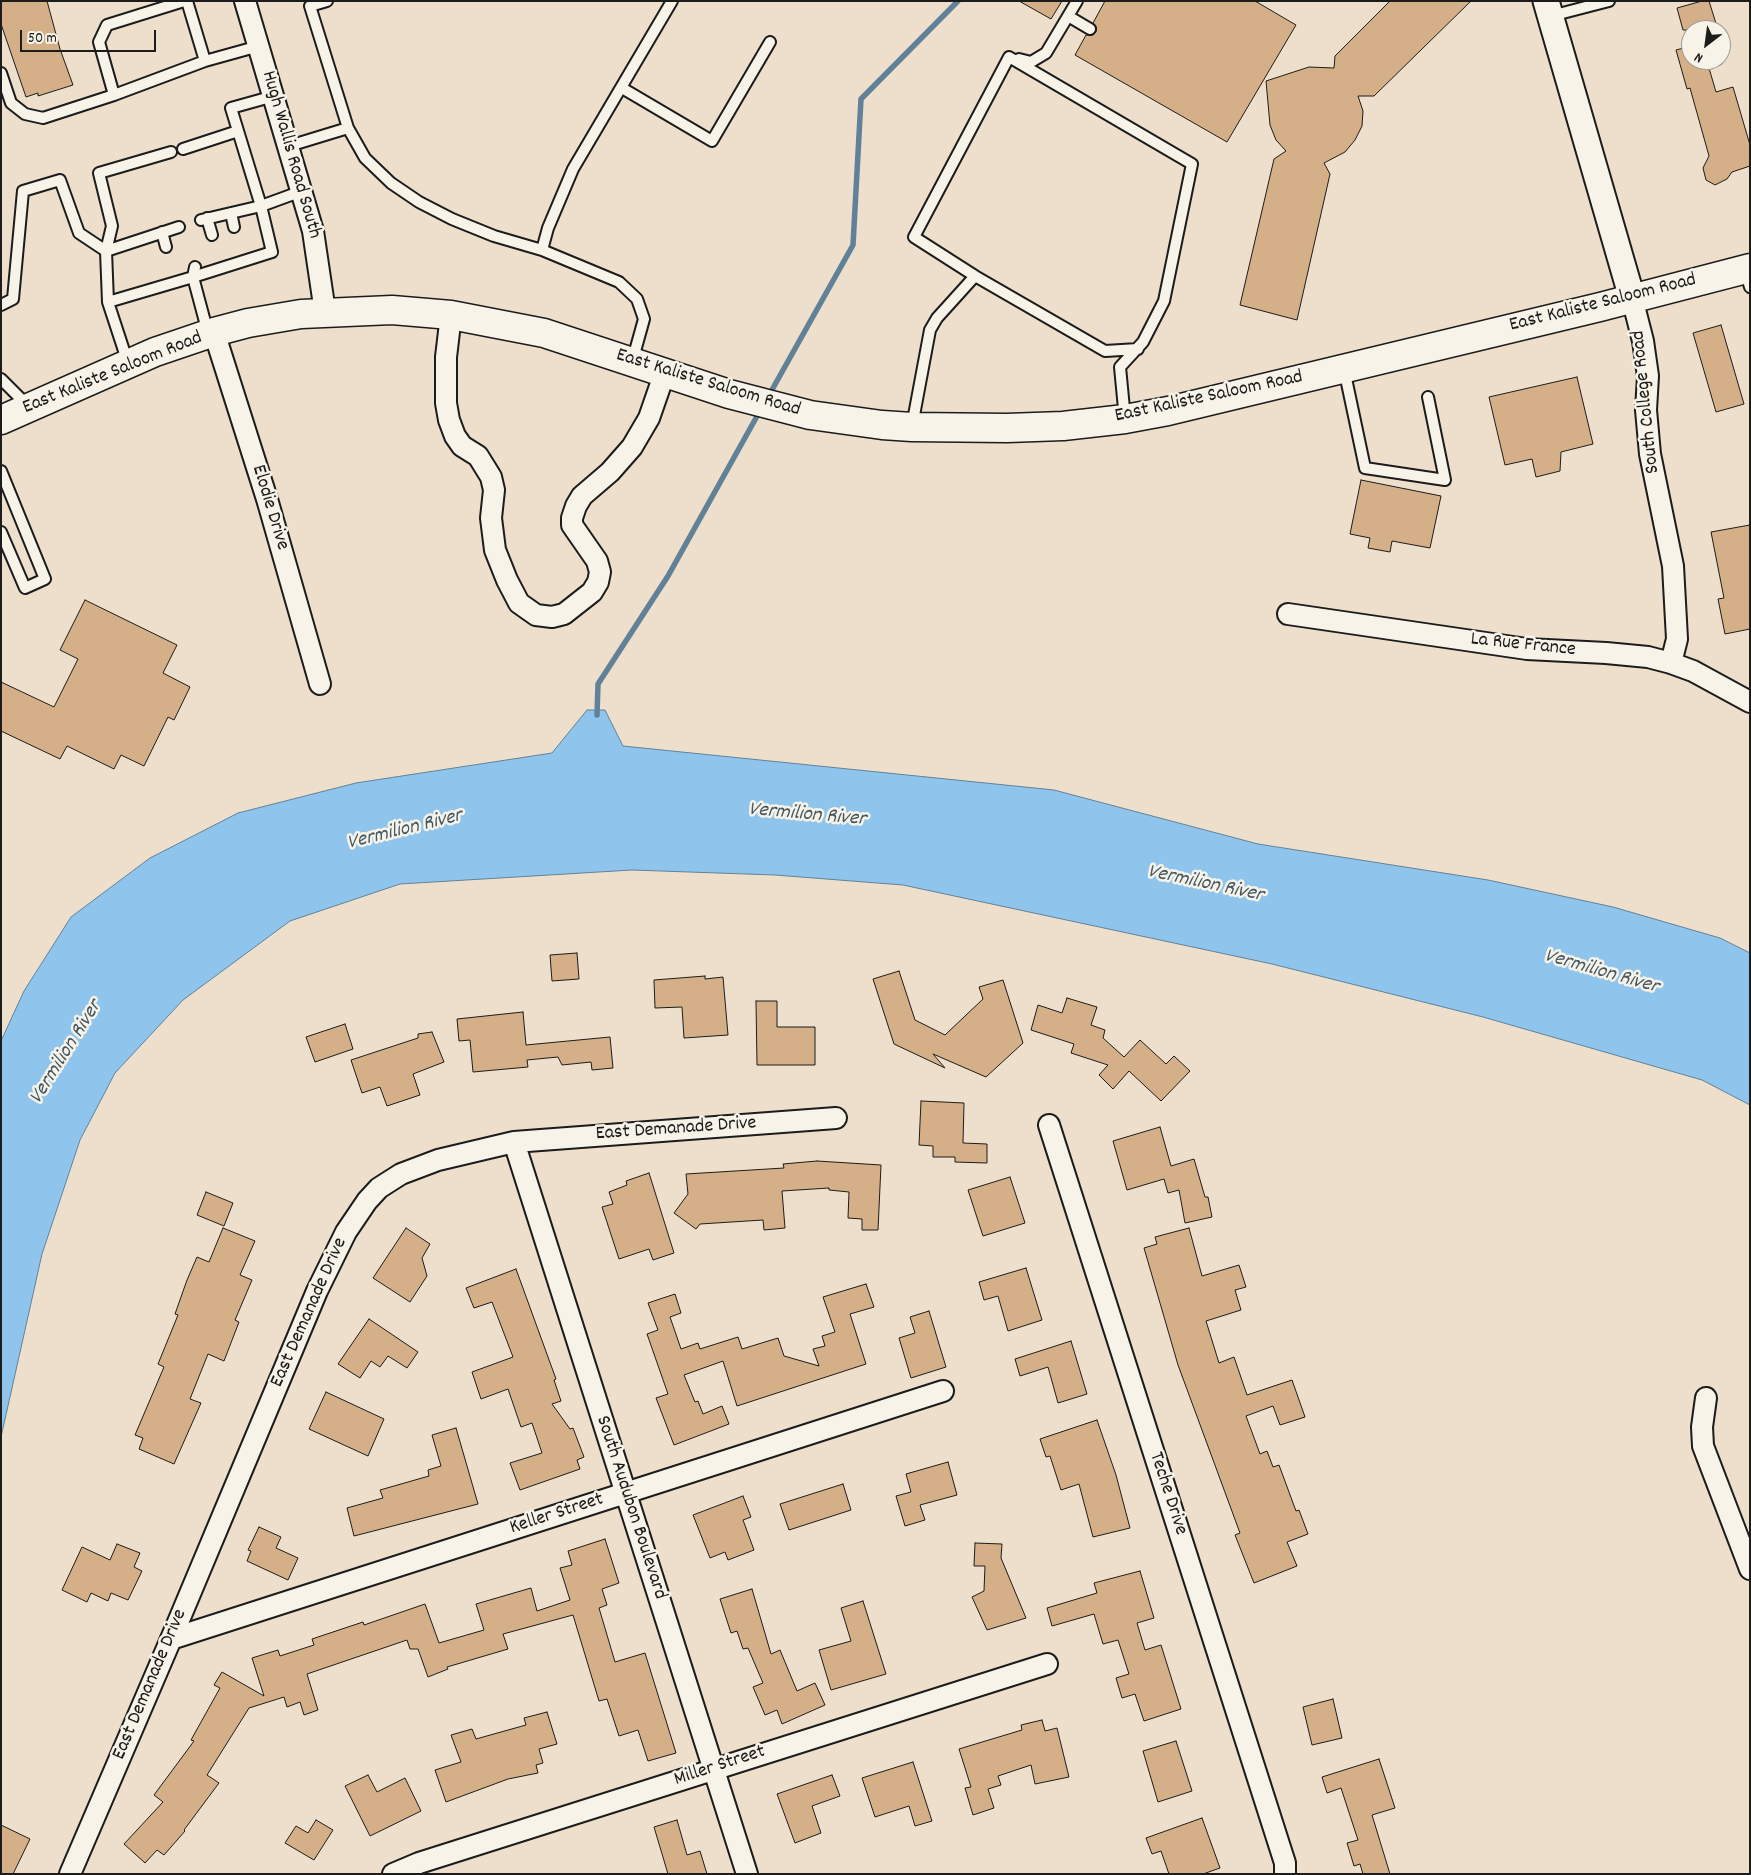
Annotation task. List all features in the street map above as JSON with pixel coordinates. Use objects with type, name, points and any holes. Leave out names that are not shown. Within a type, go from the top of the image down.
[{"type":"main road","name":"East Kaliste Saloom Road","points":[[1,420],[155,352],[211,333],[248,323],[325,312],[392,310],[451,315],[544,333],[729,394],[810,415],[882,425],[1007,428],[1125,419],[1168,412],[1632,298],[1748,275]]},
{"type":"street","name":"Hugh Wallis Road South","points":[[245,1],[313,232],[325,312]]},
{"type":"street","name":"South College Road","points":[[1549,9],[1643,341],[1648,376],[1646,410],[1650,454],[1673,566],[1677,638],[1672,663]]},
{"type":"street","points":[[451,315],[446,357],[448,420],[462,446],[478,456],[491,476],[494,490],[490,518],[496,550],[507,580],[519,603],[536,615],[552,617],[564,614],[592,592],[598,582],[600,572],[597,561],[572,525],[574,512],[582,496],[610,472],[632,447],[649,418],[665,372]]},
{"type":"street","name":"Elodie Drive","points":[[211,333],[267,499],[320,684]]},
{"type":"street","name":"La Rue France","points":[[1288,614],[1527,649],[1606,653],[1672,663],[1693,671],[1750,702]]},
{"type":"street","name":"East Demanade Drive","points":[[70,1874],[317,1291],[346,1232],[367,1201],[379,1188],[401,1174],[459,1154],[514,1142],[836,1118]]},
{"type":"street","name":"Teche Drive","points":[[1050,1125],[1287,1870]]},
{"type":"street","name":"South Audubon Boulevard","points":[[514,1142],[747,1874]]},
{"type":"street","name":"Keller Street","points":[[171,1639],[943,1391]]},
{"type":"street","points":[[1706,1398],[1702,1427],[1704,1446],[1750,1569]]},
{"type":"street","name":"Miller Street","points":[[394,1874],[419,1863],[1047,1664]]},
{"type":"lane","points":[[114,95],[99,42],[102,32],[107,25],[186,1],[205,62]]},
{"type":"lane","points":[[327,1],[310,6],[348,128],[365,158],[391,183],[419,202],[452,219],[542,250],[619,282],[637,299],[644,319],[632,362]]},
{"type":"lane","points":[[542,250],[548,228],[573,169],[672,1]]},
{"type":"lane","points":[[1009,57],[1031,62],[1046,54],[1077,1]]},
{"type":"lane","points":[[1549,9],[1609,1]]},
{"type":"lane","points":[[1068,16],[1090,29]]},
{"type":"lane","points":[[622,88],[712,141],[770,42]]},
{"type":"lane","points":[[1,74],[11,103],[24,114],[43,118],[205,62],[259,46]]},
{"type":"lane","points":[[1009,57],[914,237],[975,276],[1104,351],[1138,349]]},
{"type":"lane","points":[[1009,57],[1192,164],[1164,301],[1138,349],[1120,367],[1125,419]]},
{"type":"lane","points":[[108,302],[174,277],[241,257],[272,252],[261,206],[231,108],[274,96]]},
{"type":"lane","points":[[289,146],[348,128]]},
{"type":"lane","points":[[183,149],[238,131]]},
{"type":"lane","points":[[129,364],[108,302],[106,251],[112,226],[99,172],[170,152]]},
{"type":"lane","points":[[1,305],[13,299],[22,191],[60,180],[79,233],[106,251]]},
{"type":"lane","points":[[212,235],[204,219],[261,206],[302,191]]},
{"type":"lane","points":[[231,213],[234,227]]},
{"type":"lane","points":[[106,251],[179,227]]},
{"type":"lane","points":[[162,232],[166,246]]},
{"type":"lane","points":[[194,272],[211,333]]},
{"type":"lane","points":[[912,426],[930,330],[937,318],[975,276]]},
{"type":"lane","points":[[1344,368],[1365,468],[1445,480],[1428,397]]},
{"type":"lane","points":[[1,380],[29,408]]},
{"type":"lane","points":[[1,471],[45,579],[25,588],[1,532]]},
{"type":"water","name":"Vermilion River","points":[[587,710],[605,710],[623,746],[1054,790],[1258,844],[1488,880],[1613,907],[1720,938],[1750,953],[1750,1105],[1702,1080],[1483,1017],[1272,964],[903,885],[775,875],[632,870],[400,884],[290,921],[183,1000],[115,1073],[80,1140],[42,1254],[1,1437],[1,1041],[24,991],[71,917],[150,858],[238,813],[356,783],[552,753]]},
{"type":"building","points":[[1,1],[47,1],[60,49],[73,85],[38,96],[38,93],[26,97],[1,24]]},
{"type":"building","points":[[1019,1],[1062,1],[1051,19]]},
{"type":"building","points":[[1105,1],[1255,1],[1296,25],[1227,142],[1075,55],[1086,35],[1093,35],[1096,32],[1096,26],[1093,23]]},
{"type":"building","points":[[1390,1],[1471,1],[1374,96],[1358,96],[1363,111],[1362,126],[1355,140],[1345,152],[1324,163],[1330,174],[1297,320],[1240,305],[1274,159],[1286,151],[1276,140],[1270,125],[1266,81],[1309,67],[1334,68],[1335,56]]},
{"type":"building","points":[[1709,1],[1715,20],[1681,20],[1681,23],[1677,8]]},
{"type":"building","points":[[1681,49],[1681,68],[1676,50]]},
{"type":"building","points":[[1682,70],[1710,70],[1716,92],[1733,87],[1750,145],[1750,166],[1732,172],[1727,179],[1715,185],[1706,180],[1703,168],[1709,156],[1690,88],[1687,89]]},
{"type":"building","points":[[1721,325],[1744,404],[1716,412],[1693,333]]},
{"type":"building","points":[[1577,377],[1593,444],[1561,452],[1560,471],[1536,477],[1532,459],[1505,465],[1489,397]]},
{"type":"building","points":[[1361,480],[1441,496],[1430,548],[1392,541],[1390,552],[1368,548],[1370,538],[1350,534]]},
{"type":"building","points":[[1750,525],[1750,629],[1725,634],[1718,599],[1724,598],[1711,532]]},
{"type":"building","points":[[85,600],[177,645],[163,673],[190,687],[174,720],[168,717],[144,766],[121,755],[114,769],[67,746],[60,759],[1,731],[1,682],[54,707],[78,659],[60,650]]},
{"type":"building","points":[[577,953],[579,979],[552,981],[550,955]]},
{"type":"building","points":[[899,971],[915,1020],[945,1035],[983,999],[979,987],[1003,980],[1023,1043],[986,1077],[933,1054],[945,1068],[894,1044],[873,979]]},
{"type":"building","points":[[705,976],[705,979],[723,977],[728,1035],[684,1038],[682,1007],[655,1008],[654,980]]},
{"type":"building","points":[[1067,998],[1097,1007],[1091,1025],[1105,1030],[1103,1038],[1124,1057],[1140,1040],[1166,1064],[1174,1056],[1190,1071],[1161,1101],[1129,1071],[1113,1089],[1099,1075],[1108,1065],[1071,1053],[1074,1044],[1031,1030],[1038,1005],[1062,1013]]},
{"type":"building","points":[[756,1001],[777,1001],[777,1027],[815,1027],[815,1065],[757,1065]]},
{"type":"building","points":[[523,1012],[526,1045],[610,1037],[613,1068],[592,1070],[591,1062],[562,1065],[558,1057],[527,1060],[528,1067],[473,1072],[470,1040],[459,1041],[457,1019]]},
{"type":"building","points":[[345,1024],[353,1049],[315,1062],[306,1037]]},
{"type":"building","points":[[432,1032],[444,1062],[413,1074],[420,1095],[387,1106],[380,1087],[362,1093],[351,1060],[418,1038],[418,1034]]},
{"type":"building","points":[[921,1101],[964,1103],[963,1143],[987,1144],[987,1163],[955,1162],[955,1157],[933,1157],[933,1146],[919,1145]]},
{"type":"building","points":[[1160,1127],[1171,1166],[1194,1159],[1205,1197],[1208,1197],[1212,1217],[1185,1223],[1179,1190],[1168,1193],[1164,1179],[1127,1190],[1113,1141]]},
{"type":"building","points":[[817,1161],[881,1165],[878,1230],[862,1230],[862,1219],[848,1218],[849,1192],[829,1190],[829,1188],[782,1191],[785,1228],[764,1230],[763,1220],[700,1224],[696,1229],[674,1213],[688,1194],[686,1174],[784,1168],[783,1164]]},
{"type":"building","points":[[649,1173],[674,1253],[653,1260],[649,1249],[619,1259],[602,1207],[613,1204],[609,1192],[627,1185],[626,1181]]},
{"type":"building","points":[[1010,1177],[1025,1223],[983,1236],[968,1190]]},
{"type":"building","points":[[206,1192],[233,1203],[224,1226],[197,1215]]},
{"type":"building","points":[[223,1228],[255,1241],[240,1275],[252,1280],[235,1320],[239,1322],[224,1361],[208,1354],[190,1399],[201,1403],[174,1464],[139,1449],[143,1438],[135,1435],[164,1367],[158,1364],[178,1315],[175,1314],[187,1280],[197,1257],[209,1262]]},
{"type":"building","points":[[406,1228],[430,1244],[422,1258],[427,1276],[410,1302],[373,1278]]},
{"type":"building","points":[[1189,1228],[1202,1276],[1239,1265],[1246,1287],[1235,1290],[1241,1310],[1206,1321],[1219,1363],[1234,1357],[1247,1395],[1292,1380],[1305,1417],[1280,1425],[1273,1406],[1246,1416],[1260,1454],[1267,1451],[1273,1467],[1279,1465],[1296,1511],[1299,1510],[1308,1534],[1287,1542],[1297,1566],[1254,1583],[1235,1535],[1240,1533],[1178,1365],[1144,1248],[1157,1244],[1155,1237]]},
{"type":"building","points":[[1026,1268],[1042,1320],[1008,1331],[998,1296],[984,1300],[979,1282]]},
{"type":"building","points":[[516,1269],[556,1379],[554,1380],[561,1401],[552,1404],[570,1429],[573,1428],[584,1457],[577,1460],[580,1469],[520,1490],[510,1463],[542,1453],[532,1423],[521,1427],[508,1389],[481,1399],[472,1372],[513,1357],[492,1302],[474,1308],[466,1288]]},
{"type":"building","points":[[866,1284],[874,1307],[850,1314],[866,1364],[737,1406],[723,1361],[684,1375],[695,1402],[698,1401],[703,1414],[722,1406],[729,1424],[674,1445],[656,1398],[668,1394],[647,1334],[658,1330],[648,1303],[675,1294],[681,1313],[670,1317],[681,1349],[698,1343],[700,1349],[738,1337],[742,1349],[778,1338],[784,1356],[819,1366],[813,1349],[825,1346],[822,1336],[835,1332],[823,1297]]},
{"type":"building","points":[[929,1311],[946,1367],[911,1378],[899,1338],[915,1333],[910,1317]]},
{"type":"building","points":[[369,1319],[418,1352],[407,1368],[388,1356],[380,1367],[371,1361],[360,1378],[338,1364]]},
{"type":"building","points":[[1071,1341],[1087,1394],[1058,1403],[1048,1367],[1020,1376],[1015,1359]]},
{"type":"building","points":[[326,1392],[384,1419],[368,1456],[309,1429]]},
{"type":"building","points":[[1097,1420],[1116,1475],[1130,1528],[1093,1537],[1079,1484],[1061,1490],[1050,1456],[1046,1457],[1040,1439]]},
{"type":"building","points":[[456,1428],[478,1504],[354,1536],[347,1508],[383,1498],[380,1490],[429,1476],[428,1470],[441,1466],[432,1435]]},
{"type":"building","points":[[948,1462],[957,1495],[920,1505],[925,1520],[905,1526],[896,1496],[911,1492],[906,1474]]},
{"type":"building","points":[[843,1484],[851,1510],[789,1530],[780,1504]]},
{"type":"building","points":[[743,1496],[751,1517],[743,1520],[754,1550],[728,1560],[725,1552],[710,1558],[693,1515]]},
{"type":"building","points":[[259,1527],[281,1537],[276,1548],[298,1558],[288,1580],[247,1561],[251,1551],[248,1550]]},
{"type":"building","points":[[605,1539],[619,1583],[602,1589],[607,1605],[599,1608],[615,1662],[645,1653],[676,1753],[648,1761],[638,1730],[619,1736],[607,1699],[599,1701],[573,1615],[503,1634],[508,1649],[447,1667],[448,1669],[428,1677],[418,1649],[410,1649],[407,1640],[307,1674],[318,1710],[304,1715],[300,1702],[287,1707],[284,1697],[249,1708],[207,1775],[219,1783],[185,1831],[164,1855],[157,1850],[145,1863],[124,1844],[163,1802],[154,1795],[194,1741],[191,1740],[220,1688],[214,1685],[222,1672],[264,1696],[252,1658],[278,1650],[280,1656],[314,1645],[312,1639],[363,1622],[364,1625],[425,1604],[439,1643],[484,1630],[476,1604],[531,1588],[537,1611],[570,1600],[560,1568],[572,1565],[568,1551]]},
{"type":"building","points":[[975,1543],[1002,1544],[1001,1558],[1026,1618],[987,1630],[972,1597],[984,1591],[985,1566],[974,1566]]},
{"type":"building","points":[[117,1544],[140,1553],[134,1567],[142,1571],[128,1600],[111,1593],[108,1601],[91,1593],[87,1602],[62,1590],[82,1547],[110,1560]]},
{"type":"building","points":[[1140,1571],[1154,1618],[1137,1623],[1145,1650],[1161,1645],[1181,1709],[1144,1721],[1135,1694],[1122,1698],[1116,1678],[1129,1674],[1118,1640],[1103,1644],[1094,1614],[1052,1626],[1047,1608],[1097,1593],[1094,1583]]},
{"type":"building","points":[[752,1589],[771,1654],[780,1650],[797,1691],[815,1683],[825,1705],[782,1724],[777,1710],[765,1715],[753,1687],[763,1683],[748,1648],[743,1649],[737,1631],[731,1633],[720,1599]]},
{"type":"building","points":[[863,1601],[886,1674],[831,1690],[819,1650],[851,1641],[841,1608]]},
{"type":"building","points":[[1333,1699],[1342,1738],[1312,1745],[1303,1707]]},
{"type":"building","points":[[547,1712],[557,1744],[539,1749],[543,1763],[536,1765],[538,1773],[508,1779],[446,1802],[435,1770],[461,1762],[451,1735],[472,1729],[476,1739],[526,1725],[524,1718]]},
{"type":"building","points":[[1042,1720],[1045,1731],[1057,1728],[1069,1777],[1035,1784],[1031,1765],[998,1776],[1001,1785],[988,1789],[994,1808],[973,1815],[965,1788],[971,1787],[959,1749],[1022,1730],[1021,1725]]},
{"type":"building","points":[[1176,1741],[1192,1791],[1158,1802],[1143,1751]]},
{"type":"building","points":[[1379,1759],[1395,1808],[1372,1815],[1390,1874],[1363,1874],[1360,1864],[1354,1866],[1347,1843],[1358,1840],[1341,1788],[1327,1793],[1322,1777]]},
{"type":"building","points":[[913,1762],[932,1821],[915,1826],[909,1806],[875,1817],[862,1778]]},
{"type":"building","points":[[368,1775],[377,1792],[405,1778],[421,1811],[370,1836],[345,1786]]},
{"type":"building","points":[[832,1775],[840,1796],[812,1806],[821,1833],[795,1843],[777,1794]]},
{"type":"building","points":[[1202,1818],[1220,1868],[1203,1874],[1169,1874],[1161,1851],[1152,1854],[1146,1838]]},
{"type":"building","points":[[316,1820],[333,1830],[314,1860],[285,1843],[296,1826],[308,1833]]},
{"type":"building","points":[[677,1820],[687,1855],[700,1851],[707,1874],[668,1874],[654,1827]]},
{"type":"building","points":[[1,1825],[30,1839],[13,1874],[1,1874]]},
{"type":"waterway","points":[[768,397],[853,245],[861,99],[958,1]]},
{"type":"waterway","points":[[597,715],[598,684],[668,576],[761,409]]}]
